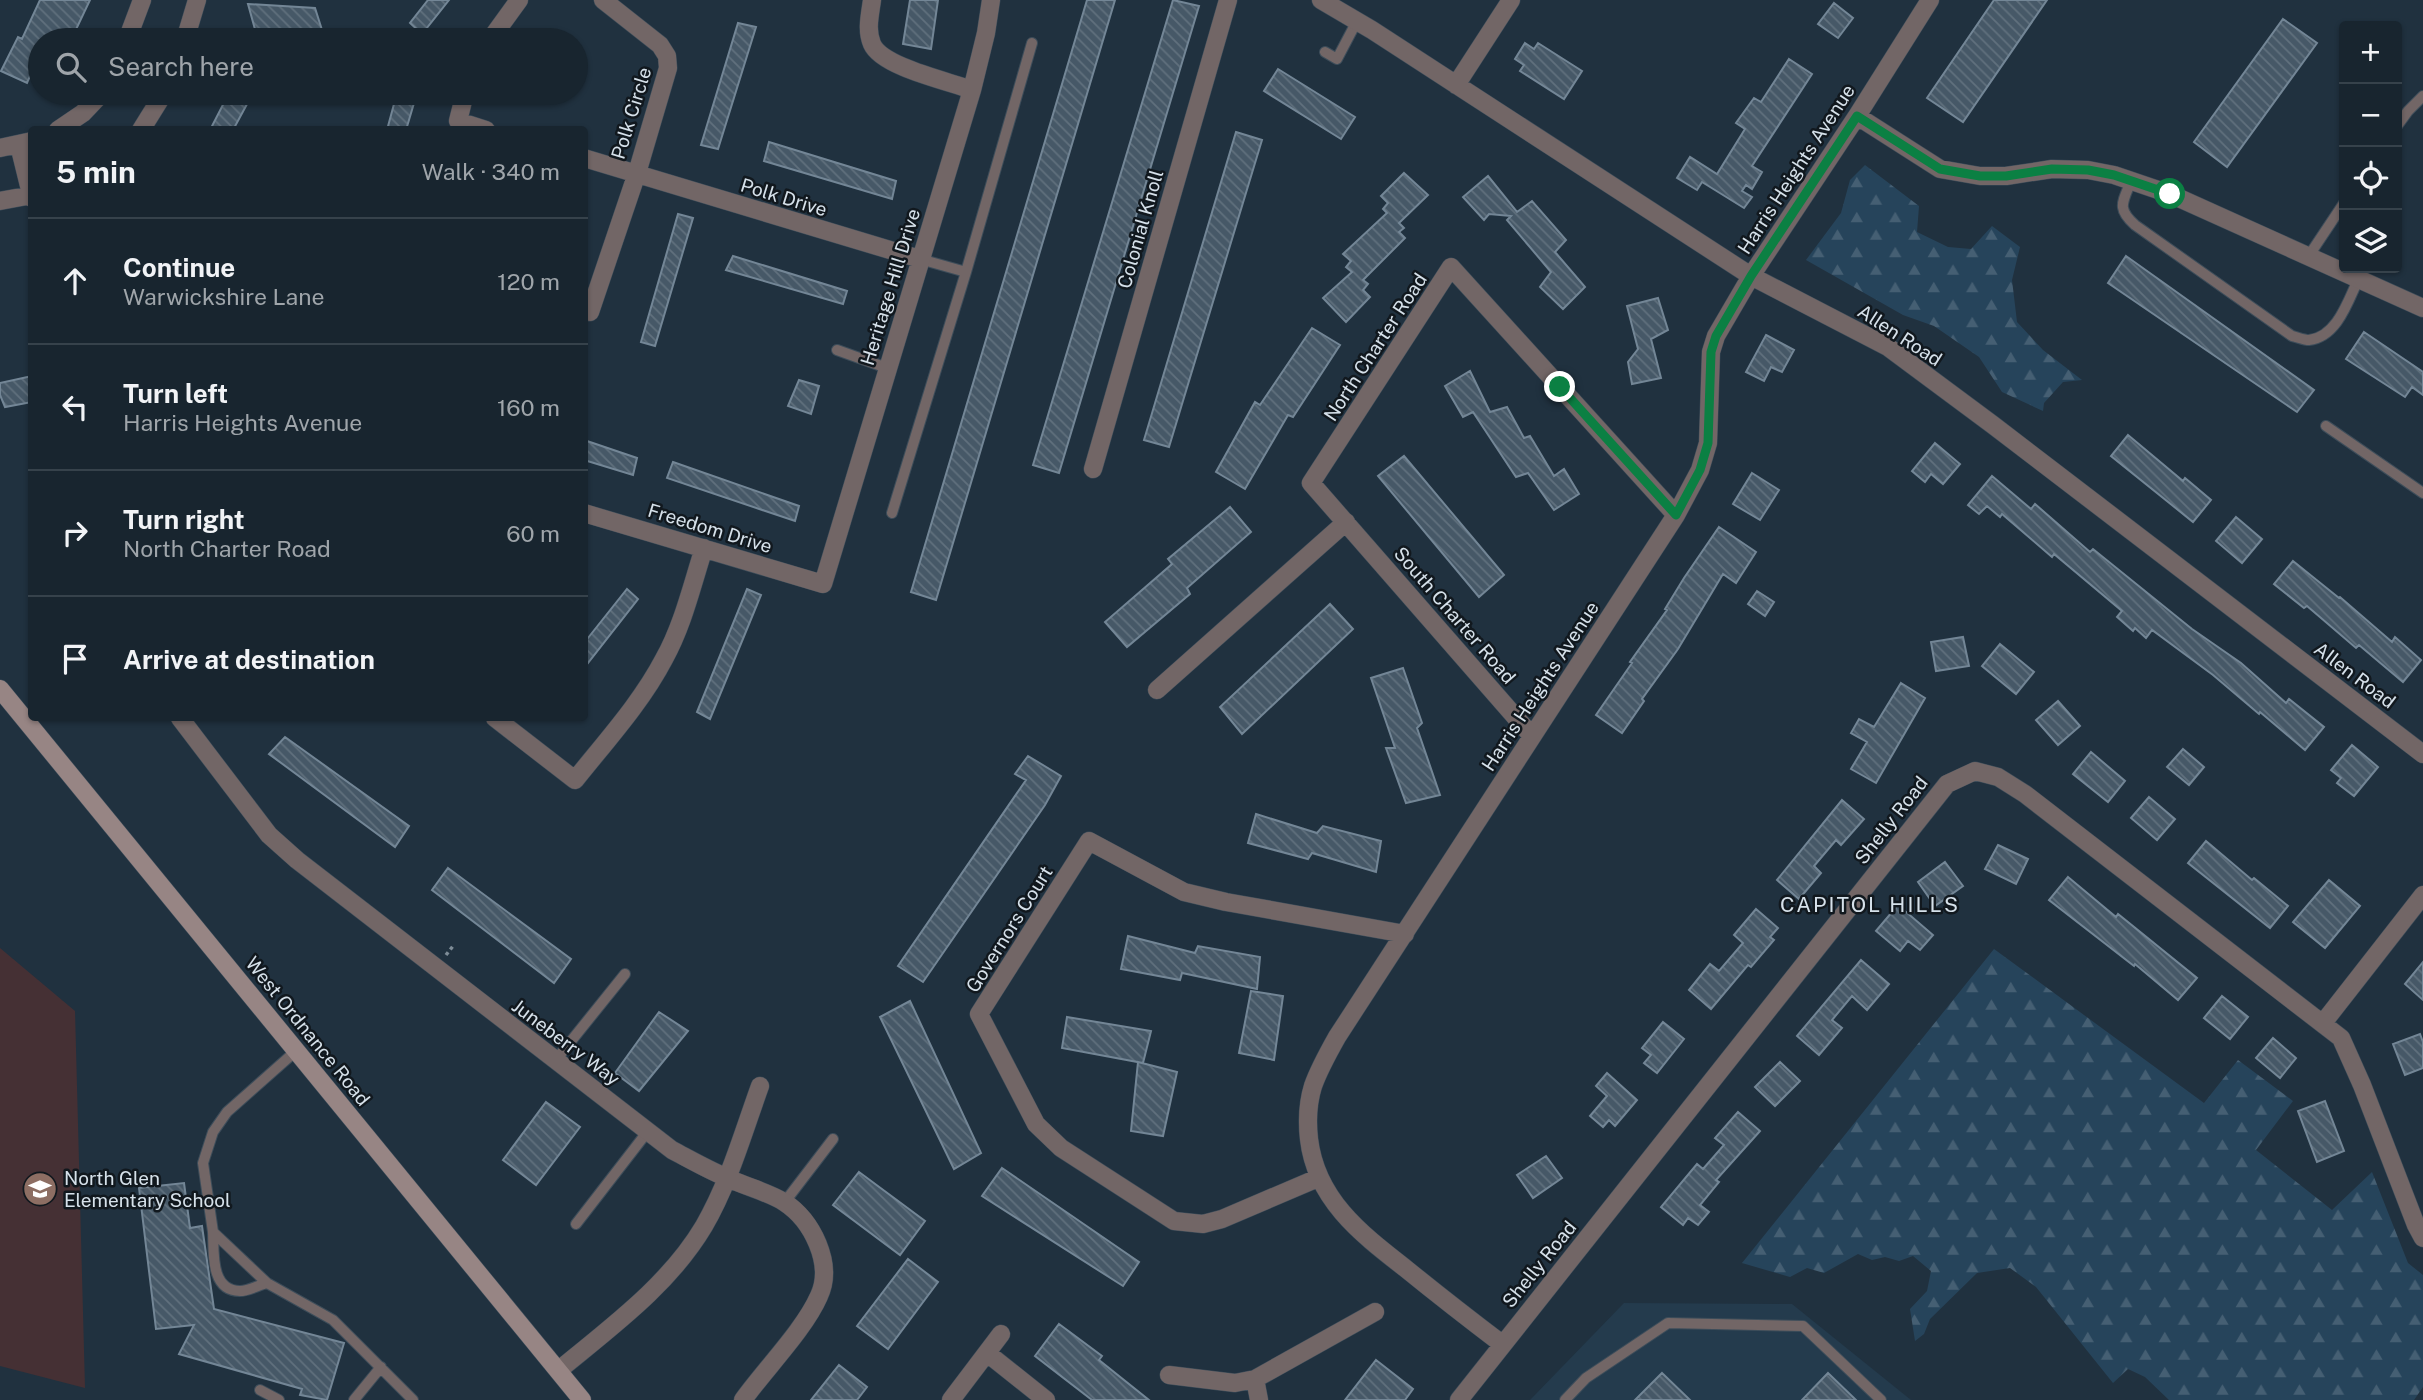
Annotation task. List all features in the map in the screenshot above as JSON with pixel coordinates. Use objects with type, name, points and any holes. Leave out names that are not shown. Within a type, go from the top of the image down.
[{"type":"main road","name":"West Ordnance Road","points":[[0,689],[582,1400]]},
{"type":"street","points":[[132,28],[142,0]]},
{"type":"street","points":[[189,28],[197,0]]},
{"type":"street","points":[[499,28],[519,0]]},
{"type":"street","name":"Polk Circle","points":[[588,159],[636,173],[668,68],[667,56],[660,45],[603,0]]},
{"type":"street","points":[[873,0],[868,28],[872,46],[887,61],[972,90]]},
{"type":"street","name":"Heritage Hill Drive","points":[[823,584],[972,90],[991,0]]},
{"type":"street","name":"Colonial Knoll","points":[[1093,469],[1228,0]]},
{"type":"street","name":"Allen Road","points":[[1321,0],[1751,276],[1888,348],[2016,442],[2423,754]]},
{"type":"street","points":[[1456,85],[1511,0]]},
{"type":"street","name":"Harris Heights Avenue","points":[[1502,1345],[1365,1236],[1331,1200],[1318,1178],[1310,1152],[1307,1128],[1312,1087],[1337,1037],[1676,515],[1700,470],[1708,443],[1711,352],[1716,336],[1751,276],[1930,0]]},
{"type":"street","points":[[64,126],[91,105]]},
{"type":"street","points":[[143,126],[157,105]]},
{"type":"street","points":[[462,105],[458,121],[474,126]]},
{"type":"street","points":[[1857,116],[1940,169],[1980,176],[2006,176],[2052,169],[2088,170],[2170,194],[2423,308]]},
{"type":"street","points":[[0,148],[25,143],[28,170]]},
{"type":"street","points":[[588,311],[590,312],[636,173]]},
{"type":"street","name":"Polk Drive","points":[[636,173],[920,259]]},
{"type":"street","points":[[0,201],[28,196]]},
{"type":"street","name":"North Charter Road","points":[[1311,483],[1451,267],[1676,515]]},
{"type":"street","name":"South Charter Road","points":[[1311,483],[1532,736]]},
{"type":"street","name":"Freedom Drive","points":[[588,514],[823,584]]},
{"type":"street","points":[[1157,690],[1346,522]]},
{"type":"street","points":[[499,721],[575,780],[644,693],[665,658],[680,624],[704,548]]},
{"type":"street","name":"Juneberry Way","points":[[182,721],[269,835],[297,860],[672,1150],[784,1203],[810,1230],[823,1259],[824,1278],[820,1294],[811,1310],[743,1400]]},
{"type":"street","name":"Shelly Road","points":[[1459,1400],[1947,784],[1975,771],[1998,777],[2025,794],[2341,1038],[2423,1238]]},
{"type":"street","name":"Governors Court","points":[[1318,1178],[1222,1219],[1203,1224],[1174,1221],[1061,1148],[1036,1124],[979,1014],[1089,841],[1184,892],[1405,934]]},
{"type":"street","points":[[2323,1023],[2423,895]]},
{"type":"street","points":[[559,1370],[631,1310],[672,1270],[703,1227],[727,1178],[760,1086]]},
{"type":"street","points":[[1169,1375],[1235,1383],[1255,1379],[1374,1312]]},
{"type":"street","points":[[951,1400],[1001,1334]]},
{"type":"street","points":[[987,1353],[1046,1400]]},
{"type":"street","points":[[1255,1379],[1259,1400]]},
{"type":"lane","points":[[1325,52],[1337,59],[1357,21]]},
{"type":"lane","points":[[892,513],[966,272],[1032,43]]},
{"type":"lane","points":[[2402,119],[2423,96]]},
{"type":"lane","points":[[2131,181],[2121,206],[2124,215],[2292,336],[2308,340],[2324,334],[2340,318],[2358,281]]},
{"type":"lane","points":[[2308,257],[2339,210]]},
{"type":"lane","points":[[920,259],[966,272]]},
{"type":"lane","points":[[837,350],[887,368]]},
{"type":"lane","points":[[2326,426],[2423,493]]},
{"type":"lane","points":[[555,1061],[625,974]]},
{"type":"lane","points":[[267,1283],[240,1291],[219,1280],[203,1163],[213,1132],[227,1112],[297,1051]]},
{"type":"lane","points":[[576,1224],[648,1131]]},
{"type":"lane","points":[[784,1203],[833,1139]]},
{"type":"lane","points":[[213,1232],[267,1283],[332,1320],[413,1400]]},
{"type":"lane","points":[[1565,1400],[1586,1378],[1668,1323],[1803,1326],[1881,1400]]},
{"type":"lane","points":[[354,1400],[381,1367]]},
{"type":"lane","points":[[260,1390],[279,1400]]},
{"type":"shaded area","name":"North Glen Elementary School","points":[[0,948],[75,1011],[85,1388],[0,1366]]},
{"type":"shaded area","points":[[1624,1303],[1792,1304],[1911,1400],[1530,1400]]},
{"type":"green space","points":[[1865,165],[1919,206],[1917,232],[1948,247],[1971,249],[1992,226],[2020,247],[2012,280],[2017,322],[2043,350],[2082,380],[2063,382],[2044,403],[2043,411],[2002,392],[1979,357],[1934,326],[1903,315],[1806,260],[1841,213],[1850,180]]},
{"type":"green space","points":[[1994,949],[2204,1103],[2238,1060],[2293,1101],[2256,1150],[2332,1210],[2372,1172],[2408,1263],[2423,1275],[2423,1387],[2414,1400],[2169,1400],[2145,1377],[2128,1369],[2113,1383],[2036,1287],[2010,1268],[1977,1273],[1930,1319],[1924,1334],[1915,1341],[1910,1309],[1927,1291],[1931,1271],[1913,1256],[1899,1261],[1885,1257],[1872,1260],[1858,1254],[1824,1273],[1807,1268],[1790,1277],[1742,1263]]},
{"type":"building","points":[[40,0],[90,0],[77,28],[28,28],[27,83],[1,71],[18,37],[22,39]]},
{"type":"building","points":[[428,0],[449,0],[427,28],[415,28],[410,23]]},
{"type":"building","points":[[910,0],[938,0],[931,49],[903,44]]},
{"type":"building","points":[[1087,0],[1115,0],[936,600],[911,592]]},
{"type":"building","points":[[1173,0],[1199,6],[1059,473],[1033,465]]},
{"type":"building","points":[[1994,0],[2047,0],[1963,122],[1927,98]]},
{"type":"building","points":[[1834,3],[1853,18],[1838,38],[1818,24]]},
{"type":"building","points":[[248,4],[315,8],[321,28],[255,28]]},
{"type":"building","points":[[2283,19],[2317,43],[2227,167],[2194,142]]},
{"type":"building","points":[[738,23],[756,27],[718,149],[701,145]]},
{"type":"building","points":[[1525,43],[1534,49],[1538,43],[1582,71],[1564,99],[1520,71],[1524,65],[1515,59]]},
{"type":"building","points":[[1789,59],[1812,74],[1752,166],[1762,172],[1752,189],[1746,185],[1742,191],[1752,197],[1744,208],[1702,182],[1697,190],[1677,178],[1690,157],[1717,174],[1745,129],[1736,123],[1754,98],[1761,102]]},
{"type":"building","points":[[1278,69],[1355,117],[1341,139],[1264,91]]},
{"type":"building","points":[[223,105],[247,105],[235,126],[212,126]]},
{"type":"building","points":[[394,105],[413,105],[407,126],[388,126]]},
{"type":"building","points":[[1236,132],[1262,140],[1169,447],[1144,440]]},
{"type":"building","points":[[769,142],[896,181],[892,199],[764,161]]},
{"type":"building","points":[[1404,173],[1428,195],[1399,223],[1404,228],[1399,232],[1405,238],[1363,280],[1368,284],[1363,290],[1370,297],[1346,322],[1323,298],[1352,272],[1346,267],[1351,261],[1343,254],[1387,213],[1383,209],[1388,203],[1381,196]]},
{"type":"building","points":[[1488,176],[1517,212],[1532,201],[1566,240],[1555,252],[1585,287],[1563,309],[1540,287],[1551,272],[1507,220],[1511,216],[1489,214],[1484,220],[1463,197]]},
{"type":"building","points":[[678,214],[693,218],[655,346],[641,342]]},
{"type":"building","points":[[733,256],[847,291],[843,304],[726,270]]},
{"type":"building","points":[[2126,256],[2314,390],[2297,412],[2108,283]]},
{"type":"building","points":[[1658,298],[1668,330],[1651,339],[1661,378],[1632,384],[1628,362],[1638,349],[1627,306]]},
{"type":"building","points":[[1312,328],[1340,345],[1293,417],[1288,415],[1245,489],[1216,472],[1255,402],[1260,405]]},
{"type":"building","points":[[2364,332],[2423,372],[2423,395],[2412,387],[2405,397],[2346,359]]},
{"type":"building","points":[[1766,335],[1794,350],[1782,372],[1771,367],[1764,381],[1746,372]]},
{"type":"building","points":[[1470,371],[1490,412],[1507,407],[1524,438],[1530,436],[1554,476],[1564,469],[1579,494],[1554,510],[1528,473],[1516,477],[1473,412],[1463,417],[1445,386]]},
{"type":"building","points":[[28,377],[28,403],[5,407],[0,395],[0,383]]},
{"type":"building","points":[[799,380],[819,386],[811,414],[788,406]]},
{"type":"building","points":[[2128,435],[2183,481],[2185,478],[2211,500],[2193,522],[2111,456]]},
{"type":"building","points":[[588,441],[637,458],[633,475],[588,461]]},
{"type":"building","points":[[1935,443],[1960,464],[1943,484],[1931,474],[1925,482],[1912,471]]},
{"type":"building","points":[[1404,456],[1504,575],[1479,597],[1378,476]]},
{"type":"building","points":[[673,462],[799,506],[795,521],[667,478]]},
{"type":"building","points":[[1752,473],[1779,490],[1760,520],[1733,504]]},
{"type":"building","points":[[1992,476],[2031,509],[2035,504],[2090,552],[2093,549],[2192,629],[2241,663],[2286,703],[2289,699],[2324,727],[2305,750],[2213,675],[2152,630],[2146,638],[2135,628],[2133,631],[2117,617],[2122,611],[2002,514],[2000,517],[1987,506],[1979,514],[1968,505]]},
{"type":"building","points":[[1230,507],[1251,532],[1187,588],[1190,594],[1127,647],[1105,622],[1172,564],[1168,559]]},
{"type":"building","points":[[2236,517],[2262,539],[2242,563],[2216,541]]},
{"type":"building","points":[[1719,527],[1756,552],[1736,583],[1723,574],[1678,649],[1642,699],[1644,701],[1622,733],[1596,715]]},
{"type":"building","points":[[2293,561],[2392,642],[2395,637],[2421,660],[2403,682],[2359,645],[2356,648],[2307,606],[2304,608],[2274,584]]},
{"type":"building","points":[[627,589],[638,599],[588,663],[588,638]]},
{"type":"building","points":[[747,589],[761,595],[710,719],[697,712]]},
{"type":"building","points":[[1757,591],[1774,602],[1765,616],[1748,604]]},
{"type":"building","points":[[1330,604],[1353,629],[1242,734],[1220,707]]},
{"type":"building","points":[[1963,637],[1969,666],[1936,671],[1931,642]]},
{"type":"building","points":[[2000,644],[2034,672],[2016,694],[1982,666]]},
{"type":"building","points":[[1403,668],[1422,723],[1417,728],[1440,795],[1406,803],[1386,748],[1395,748],[1371,678]]},
{"type":"building","points":[[1901,683],[1925,698],[1876,783],[1851,769],[1867,742],[1851,733],[1859,719],[1874,727]]},
{"type":"building","points":[[2058,701],[2080,726],[2058,745],[2036,720]]},
{"type":"building","points":[[285,737],[409,826],[395,847],[269,754]]},
{"type":"building","points":[[2352,745],[2378,767],[2354,796],[2337,783],[2341,778],[2331,770]]},
{"type":"building","points":[[2183,749],[2204,767],[2189,785],[2167,767]]},
{"type":"building","points":[[2091,752],[2125,781],[2108,802],[2073,774]]},
{"type":"building","points":[[1028,756],[1061,776],[1045,805],[923,982],[898,966],[1026,780],[1015,774]]},
{"type":"building","points":[[2149,797],[2175,819],[2157,840],[2131,818]]},
{"type":"building","points":[[1842,800],[1864,819],[1841,845],[1836,840],[1814,866],[1821,873],[1799,899],[1777,880]]},
{"type":"building","points":[[1256,814],[1317,833],[1323,826],[1381,841],[1376,872],[1312,853],[1308,859],[1248,843]]},
{"type":"building","points":[[2206,841],[2288,906],[2270,928],[2188,863]]},
{"type":"building","points":[[1998,845],[2028,859],[2016,884],[1985,869]]},
{"type":"building","points":[[1945,862],[1963,886],[1935,906],[1918,882]]},
{"type":"building","points":[[448,868],[571,959],[554,983],[432,890]]},
{"type":"building","points":[[2068,877],[2197,978],[2178,1000],[2135,964],[2134,966],[2049,900]]},
{"type":"building","points":[[2329,880],[2360,906],[2325,948],[2293,922]]},
{"type":"building","points":[[1898,905],[1933,935],[1920,950],[1908,941],[1900,951],[1876,931]]},
{"type":"building","points":[[1756,909],[1778,928],[1770,937],[1774,940],[1751,967],[1748,965],[1711,1009],[1689,990],[1710,964],[1719,971],[1743,943],[1734,935]]},
{"type":"building","points":[[1128,936],[1195,953],[1198,946],[1260,957],[1257,989],[1182,973],[1180,980],[1121,969]]},
{"type":"building","points":[[1861,960],[1889,984],[1867,1010],[1852,996],[1832,1020],[1842,1028],[1819,1055],[1797,1036]]},
{"type":"building","points":[[2423,962],[2423,1000],[2405,984]]},
{"type":"building","points":[[1251,991],[1283,996],[1274,1060],[1239,1053]]},
{"type":"building","points":[[2222,996],[2248,1017],[2230,1039],[2204,1018]]},
{"type":"building","points":[[910,1001],[981,1153],[954,1169],[880,1017]]},
{"type":"building","points":[[659,1012],[688,1031],[639,1091],[615,1073]]},
{"type":"building","points":[[1067,1017],[1151,1031],[1143,1063],[1062,1048]]},
{"type":"building","points":[[1663,1022],[1684,1039],[1657,1073],[1644,1063],[1651,1055],[1642,1048]]},
{"type":"building","points":[[2420,1034],[2423,1042],[2423,1068],[2405,1075],[2393,1044]]},
{"type":"building","points":[[2273,1038],[2296,1058],[2280,1078],[2256,1058]]},
{"type":"building","points":[[1138,1062],[1177,1072],[1163,1136],[1131,1131]]},
{"type":"building","points":[[1780,1062],[1800,1081],[1775,1106],[1755,1087]]},
{"type":"building","points":[[1607,1073],[1637,1100],[1615,1126],[1609,1120],[1603,1127],[1590,1116],[1607,1096],[1596,1086]]},
{"type":"building","points":[[2325,1101],[2344,1151],[2317,1162],[2298,1111]]},
{"type":"building","points":[[546,1102],[580,1127],[536,1185],[503,1160]]},
{"type":"building","points":[[1738,1112],[1760,1131],[1716,1180],[1719,1182],[1700,1205],[1709,1212],[1698,1225],[1688,1218],[1683,1225],[1661,1207],[1697,1164],[1703,1169],[1724,1145],[1715,1138]]},
{"type":"building","points":[[1546,1156],[1562,1178],[1533,1198],[1517,1175]]},
{"type":"building","points":[[1002,1168],[1139,1262],[1123,1286],[982,1196]]},
{"type":"building","points":[[859,1172],[925,1221],[900,1255],[833,1205]]},
{"type":"building","points":[[184,1183],[190,1228],[202,1226],[214,1309],[344,1343],[327,1400],[300,1395],[302,1389],[179,1354],[194,1325],[156,1329],[139,1188]]},
{"type":"building","points":[[908,1259],[938,1282],[888,1349],[857,1326]]},
{"type":"building","points":[[1059,1324],[1102,1356],[1099,1360],[1149,1400],[1092,1400],[1035,1356]]},
{"type":"building","points":[[1376,1360],[1413,1389],[1405,1400],[1345,1400]]},
{"type":"building","points":[[839,1365],[867,1387],[857,1400],[811,1400]]},
{"type":"building","points":[[1662,1373],[1690,1400],[1635,1400]]},
{"type":"building","points":[[1828,1373],[1856,1400],[1802,1400]]},
{"type":"place","name":"North Glen Elementary School","points":[[40,1189]]},
{"type":"district","name":"CAPITOL HILLS","points":[[1870,904]]},
{"type":"route","points":[[1560,387],[1676,515],[1700,470],[1708,443],[1711,352],[1716,336],[1751,276],[1857,116],[1940,169],[1980,176],[2006,176],[2052,169],[2088,170],[2114,175],[2170,194]]}]
